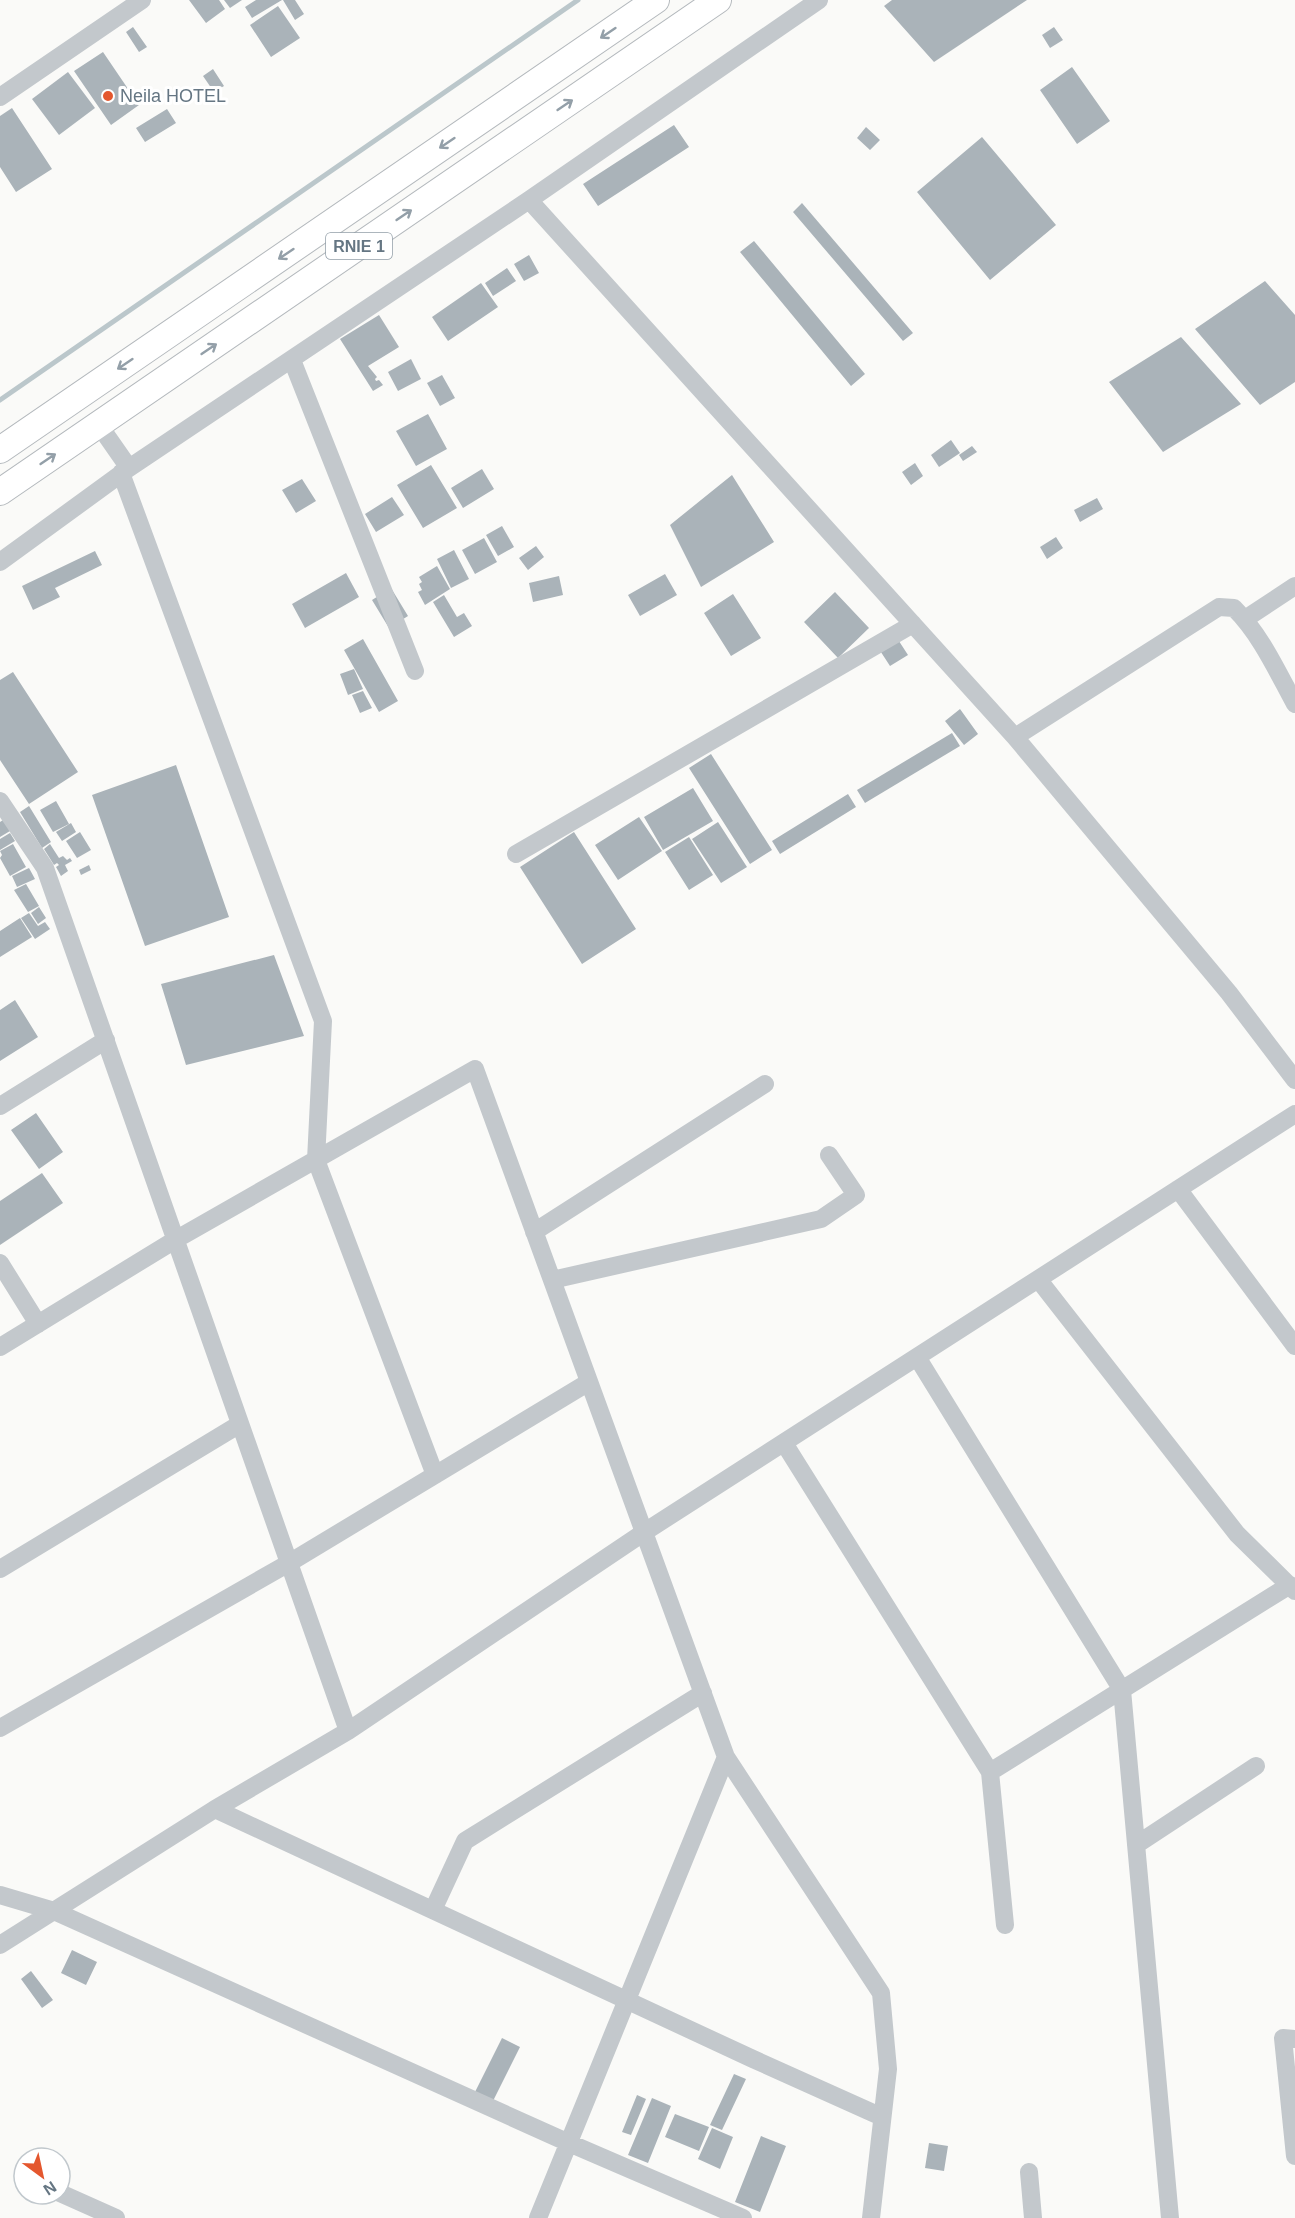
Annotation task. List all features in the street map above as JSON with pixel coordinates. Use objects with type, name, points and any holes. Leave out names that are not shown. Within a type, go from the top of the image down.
[{"type":"highway","name":"RNIE 1","points":[[0,450],[656,0]]},
{"type":"highway","name":"RNIE 1","points":[[0,492],[718,0]]},
{"type":"street","points":[[0,97],[142,0]]},
{"type":"street","points":[[0,562],[125,470],[529,200],[819,0]]},
{"type":"street","points":[[529,200],[1015,737],[1229,993],[1295,1080]]},
{"type":"street","points":[[292,360],[415,671]]},
{"type":"street","points":[[99,425],[125,470],[323,1021],[316,1160],[435,1475]]},
{"type":"street","points":[[1245,619],[1295,586]]},
{"type":"street","points":[[1015,737],[1219,607],[1234,608],[1256,633],[1295,704]]},
{"type":"street","points":[[516,854],[913,624]]},
{"type":"street","points":[[0,801],[45,868],[348,1731]]},
{"type":"street","points":[[0,1106],[106,1040]]},
{"type":"street","points":[[0,1347],[176,1240],[475,1069],[726,1757],[881,1993],[888,2069],[871,2218]]},
{"type":"street","points":[[534,1232],[765,1084]]},
{"type":"street","points":[[0,1945],[215,1809],[348,1731],[643,1533],[1295,1114]]},
{"type":"street","points":[[552,1280],[821,1219],[856,1195],[829,1155]]},
{"type":"street","points":[[1178,1189],[1295,1346]]},
{"type":"street","points":[[0,1263],[38,1324]]},
{"type":"street","points":[[990,1772],[1292,1588],[1237,1534],[1038,1279]]},
{"type":"street","points":[[917,1357],[1122,1690],[1170,2218]]},
{"type":"street","points":[[0,1728],[289,1563],[589,1382]]},
{"type":"street","points":[[0,1569],[240,1424]]},
{"type":"street","points":[[784,1443],[990,1772],[1005,1925]]},
{"type":"street","points":[[433,1910],[465,1841],[703,1693]]},
{"type":"street","points":[[538,2218],[726,1757]]},
{"type":"street","points":[[1136,1845],[1256,1766]]},
{"type":"street","points":[[215,1809],[882,2117]]},
{"type":"street","points":[[0,1895],[54,1911],[568,2143],[743,2218]]},
{"type":"street","points":[[1295,2039],[1283,2038],[1295,2156]]},
{"type":"street","points":[[1029,2172],[1033,2218]]},
{"type":"street","points":[[72,2198],[116,2218]]},
{"type":"building","points":[[189,0],[219,0],[225,9],[206,23]]},
{"type":"building","points":[[224,0],[242,0],[230,8]]},
{"type":"building","points":[[256,0],[282,0],[252,18],[245,7]]},
{"type":"building","points":[[283,0],[295,0],[304,14],[295,20]]},
{"type":"building","points":[[892,0],[1027,0],[934,62],[884,6]]},
{"type":"building","points":[[278,6],[300,38],[271,57],[250,25]]},
{"type":"building","points":[[133,27],[147,47],[139,52],[126,32]]},
{"type":"building","points":[[1054,27],[1063,40],[1050,48],[1042,35]]},
{"type":"building","points":[[103,52],[139,105],[111,125],[74,71]]},
{"type":"building","points":[[1072,67],[1110,121],[1077,144],[1040,90]]},
{"type":"building","points":[[213,69],[224,86],[214,92],[203,76]]},
{"type":"building","points":[[68,72],[95,108],[59,135],[32,99]]},
{"type":"building","points":[[12,108],[52,169],[16,192],[0,167],[0,116]]},
{"type":"building","points":[[167,109],[176,123],[145,142],[136,128]]},
{"type":"building","points":[[674,125],[689,147],[598,206],[583,184]]},
{"type":"building","points":[[866,127],[880,140],[870,150],[857,138]]},
{"type":"building","points":[[982,137],[1056,225],[990,280],[917,192]]},
{"type":"building","points":[[802,203],[913,333],[903,341],[793,212]]},
{"type":"building","points":[[754,241],[865,374],[851,386],[740,252]]},
{"type":"building","points":[[529,255],[539,273],[524,281],[514,264]]},
{"type":"building","points":[[507,268],[516,281],[493,296],[485,283]]},
{"type":"building","points":[[1265,281],[1295,315],[1295,382],[1260,405],[1195,329]]},
{"type":"building","points":[[481,283],[498,307],[448,341],[432,317]]},
{"type":"building","points":[[379,315],[399,347],[368,366],[377,377],[376,381],[379,380],[383,385],[373,391],[340,339]]},
{"type":"building","points":[[1181,337],[1241,404],[1163,452],[1109,382]]},
{"type":"building","points":[[411,359],[421,379],[398,391],[388,372]]},
{"type":"building","points":[[442,375],[455,398],[440,406],[427,383]]},
{"type":"building","points":[[428,414],[447,449],[416,466],[396,431]]},
{"type":"building","points":[[951,440],[960,453],[939,467],[931,455]]},
{"type":"building","points":[[972,446],[977,452],[963,461],[959,455]]},
{"type":"building","points":[[915,463],[923,476],[911,485],[902,472]]},
{"type":"building","points":[[431,465],[457,508],[423,528],[397,485]]},
{"type":"building","points":[[482,469],[494,489],[463,508],[451,488]]},
{"type":"building","points":[[732,475],[774,542],[701,587],[670,525]]},
{"type":"building","points":[[302,479],[316,501],[296,513],[282,490]]},
{"type":"building","points":[[392,497],[404,515],[376,532],[365,514]]},
{"type":"building","points":[[1097,498],[1103,509],[1080,522],[1074,510]]},
{"type":"building","points":[[502,526],[514,547],[498,556],[486,535]]},
{"type":"building","points":[[1056,537],[1063,548],[1047,559],[1040,547]]},
{"type":"building","points":[[484,538],[497,562],[475,574],[462,550]]},
{"type":"building","points":[[536,546],[544,557],[528,570],[519,558]]},
{"type":"building","points":[[454,550],[469,579],[451,588],[437,559]]},
{"type":"building","points":[[95,551],[102,565],[55,588],[60,597],[33,610],[22,586]]},
{"type":"building","points":[[437,566],[450,589],[425,605],[418,592],[422,590],[419,577]]},
{"type":"building","points":[[346,573],[359,597],[305,628],[292,604]]},
{"type":"building","points":[[665,574],[677,595],[640,616],[628,595]]},
{"type":"building","points":[[559,576],[563,595],[533,602],[529,583]]},
{"type":"building","points":[[391,588],[408,616],[389,628],[372,600]]},
{"type":"building","points":[[835,592],[869,628],[838,658],[804,622]]},
{"type":"building","points":[[733,594],[761,638],[731,656],[704,613]]},
{"type":"building","points":[[444,595],[457,617],[464,613],[472,626],[454,637],[433,602]]},
{"type":"building","points":[[895,635],[908,655],[890,666],[877,646]]},
{"type":"building","points":[[363,639],[398,701],[379,712],[344,650]]},
{"type":"building","points":[[354,669],[363,689],[348,695],[340,674]]},
{"type":"building","points":[[13,672],[78,772],[29,804],[0,760],[0,680]]},
{"type":"building","points":[[363,691],[372,708],[360,713],[352,695]]},
{"type":"building","points":[[960,709],[978,734],[964,745],[945,721]]},
{"type":"building","points":[[952,733],[960,746],[865,803],[857,790]]},
{"type":"building","points":[[711,754],[772,850],[750,864],[689,768]]},
{"type":"building","points":[[176,765],[229,917],[145,946],[92,795]]},
{"type":"building","points":[[693,788],[713,821],[663,850],[644,817]]},
{"type":"building","points":[[848,794],[856,807],[780,854],[772,841]]},
{"type":"building","points":[[56,801],[69,824],[53,832],[40,810]]},
{"type":"building","points":[[29,806],[51,842],[42,848],[20,812]]},
{"type":"building","points":[[639,817],[662,851],[618,880],[595,845]]},
{"type":"building","points":[[3,820],[10,831],[0,837],[0,822]]},
{"type":"building","points":[[718,822],[747,867],[721,883],[692,839]]},
{"type":"building","points":[[71,823],[76,832],[62,841],[56,832]]},
{"type":"building","points":[[80,832],[91,850],[77,858],[66,841]]},
{"type":"building","points":[[574,832],[636,929],[582,964],[520,867]]},
{"type":"building","points":[[10,833],[15,841],[0,850],[0,839]]},
{"type":"building","points":[[689,837],[713,875],[689,890],[665,852]]},
{"type":"building","points":[[13,844],[26,867],[10,876],[0,858],[2,855],[0,851]]},
{"type":"building","points":[[50,844],[59,858],[63,856],[72,861],[65,865],[68,871],[61,876],[56,867],[59,865],[57,863],[54,865],[44,849]]},
{"type":"building","points":[[89,865],[91,870],[81,875],[79,870]]},
{"type":"building","points":[[29,868],[35,879],[17,887],[12,876]]},
{"type":"building","points":[[26,884],[39,906],[28,912],[14,890]]},
{"type":"building","points":[[39,907],[46,918],[38,924],[31,913]]},
{"type":"building","points":[[29,913],[38,926],[45,922],[50,929],[35,939],[21,918]]},
{"type":"building","points":[[20,918],[32,937],[0,957],[0,931]]},
{"type":"building","points":[[274,955],[304,1036],[186,1065],[161,984]]},
{"type":"building","points":[[15,1000],[38,1037],[0,1061],[0,1010]]},
{"type":"building","points":[[36,1113],[63,1152],[39,1169],[11,1130]]},
{"type":"building","points":[[42,1173],[63,1203],[0,1245],[0,1201]]},
{"type":"building","points":[[72,1950],[97,1962],[86,1985],[61,1973]]},
{"type":"building","points":[[31,1971],[53,2000],[42,2008],[21,1979]]},
{"type":"building","points":[[502,2038],[520,2047],[493,2101],[475,2092]]},
{"type":"building","points":[[734,2074],[746,2079],[722,2130],[710,2125]]},
{"type":"building","points":[[637,2095],[646,2099],[631,2135],[622,2132]]},
{"type":"building","points":[[652,2098],[671,2106],[648,2163],[628,2155]]},
{"type":"building","points":[[675,2114],[709,2127],[699,2151],[665,2137]]},
{"type":"building","points":[[712,2128],[733,2137],[720,2169],[698,2159]]},
{"type":"building","points":[[761,2136],[786,2146],[760,2212],[735,2202]]},
{"type":"building","points":[[929,2143],[948,2146],[944,2171],[925,2168]]},
{"type":"waterway","points":[[0,400],[578,0]]},
{"type":"place","name":"Neila HOTEL","points":[[108,96]]}]
